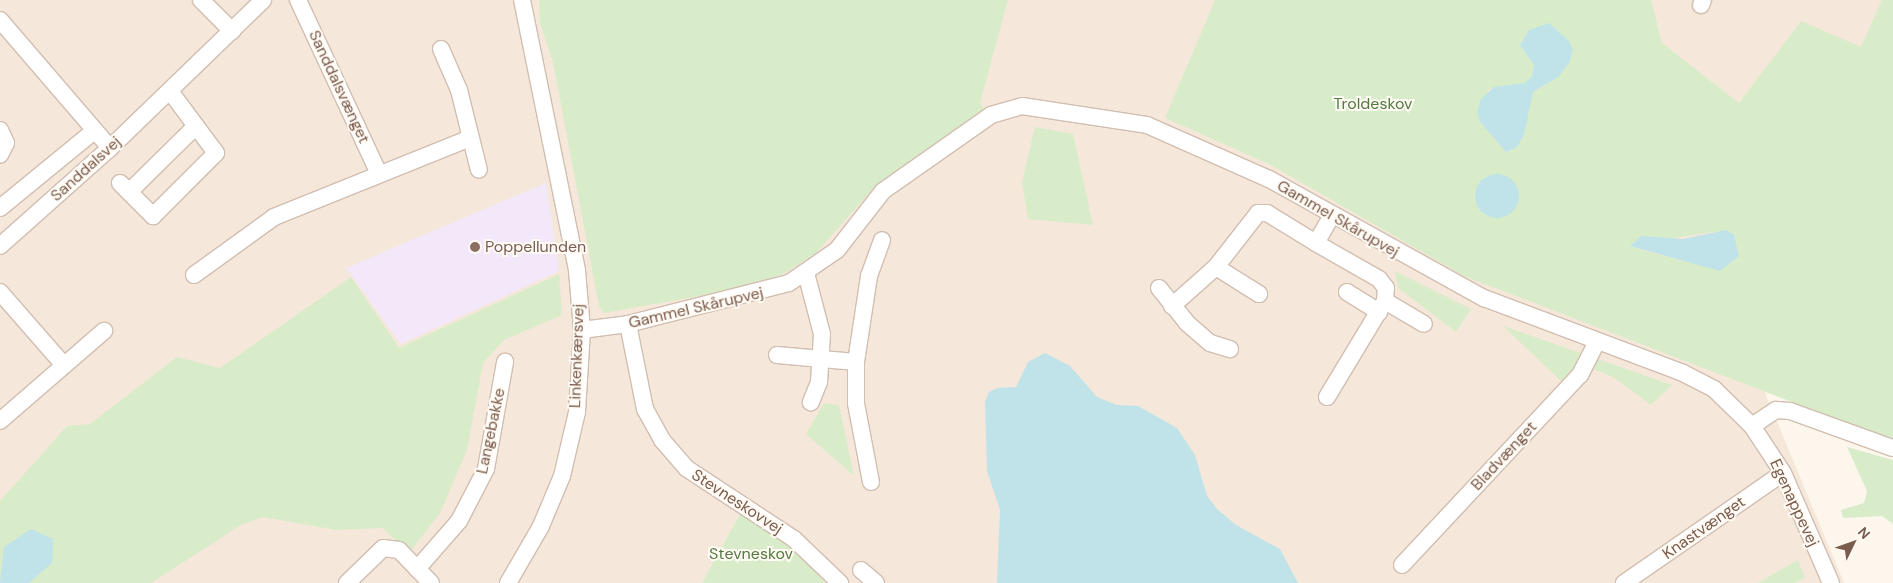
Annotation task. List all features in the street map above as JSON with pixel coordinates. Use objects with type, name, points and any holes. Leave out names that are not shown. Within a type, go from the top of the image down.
[{"type":"street","points":[[201,0],[232,31]]},
{"type":"street","name":"Sanddalsvej","points":[[3,238],[110,148],[263,0]]},
{"type":"street","name":"Sanddalsvænget","points":[[298,0],[380,174]]},
{"type":"street","name":"Linkenkærsvej","points":[[508,583],[541,526],[562,476],[576,412],[582,330],[577,270],[522,0]]},
{"type":"street","points":[[0,20],[110,148]]},
{"type":"street","points":[[440,49],[460,90],[478,170]]},
{"type":"street","points":[[170,91],[196,126],[216,153],[152,216],[124,188],[196,126]]},
{"type":"street","name":"Gammel Skårupvej","points":[[582,330],[628,324],[769,291],[806,273],[837,250],[883,191],[912,167],[987,117],[1022,106],[1147,125],[1261,175],[1331,217],[1484,298],[1681,372],[1714,389],[1752,426]]},
{"type":"street","points":[[0,130],[6,143],[0,155]]},
{"type":"street","points":[[0,208],[94,130]]},
{"type":"street","points":[[194,275],[274,217],[471,138]]},
{"type":"street","points":[[1172,306],[1216,267],[1258,213],[1267,213],[1379,279],[1386,288],[1382,306],[1326,397]]},
{"type":"street","points":[[1316,243],[1331,217]]},
{"type":"street","points":[[871,482],[856,403],[856,362],[869,276],[882,240]]},
{"type":"street","points":[[1216,267],[1259,294]]},
{"type":"street","points":[[806,273],[822,334],[822,359],[811,402]]},
{"type":"street","points":[[1159,288],[1172,306],[1210,343],[1230,349]]},
{"type":"street","points":[[0,292],[62,363]]},
{"type":"street","points":[[1347,292],[1424,324]]},
{"type":"street","name":"Stevneskovvej","points":[[628,324],[645,409],[662,440],[686,468],[794,539],[840,583]]},
{"type":"street","points":[[0,421],[62,363],[104,331]]},
{"type":"street","name":"Bladvænget","points":[[1402,565],[1580,375],[1597,341]]},
{"type":"street","points":[[777,355],[856,362]]},
{"type":"street","name":"Langebakke","points":[[417,568],[459,521],[486,469],[505,362]]},
{"type":"street","points":[[1752,426],[1776,410],[1790,411],[1893,448]]},
{"type":"street","name":"Egenappevej","points":[[1752,426],[1783,473],[1831,583]]},
{"type":"street","name":"Knastvænget","points":[[1624,583],[1783,473]]},
{"type":"street","points":[[347,583],[383,548],[399,550],[431,583]]},
{"type":"street","points":[[861,570],[876,583]]},
{"type":"shaded area","points":[[0,0],[1893,0],[1739,330],[1844,583],[826,583],[804,557],[741,512],[702,583],[0,583]]},
{"type":"shaded area","name":"Poppellunden","points":[[546,183],[559,271],[401,344],[346,268]]},
{"type":"green space","points":[[539,0],[1008,0],[980,103],[984,109],[878,183],[816,253],[783,274],[739,289],[604,313],[599,306],[553,62],[540,23]]},
{"type":"green space","name":"Troldeskov","points":[[1215,0],[1651,0],[1662,43],[1739,103],[1801,21],[1861,47],[1882,0],[1893,0],[1893,441],[1464,276],[1271,165],[1165,118]],"holes":[[[1529,30],[1546,85],[1533,92],[1522,140],[1506,152],[1481,123],[1489,89],[1525,83],[1532,76],[1534,65],[1520,45]],[[1713,232],[1734,235],[1739,256],[1700,265],[1641,250],[1668,239]]]},
{"type":"green space","points":[[1035,127],[1073,134],[1093,225],[1028,219],[1022,182]]},
{"type":"green space","points":[[1395,271],[1471,309],[1456,332],[1398,288]]},
{"type":"green space","points":[[559,274],[562,315],[504,340],[483,363],[467,450],[440,513],[409,553],[383,528],[336,530],[263,517],[241,525],[151,583],[0,583],[0,501],[67,426],[90,424],[177,357],[220,368],[351,277],[399,348]]},
{"type":"green space","points":[[1503,326],[1672,385],[1651,405],[1613,377],[1578,363],[1561,381]]},
{"type":"green space","points":[[824,403],[839,405],[854,476],[806,434]]},
{"type":"green space","points":[[1847,447],[1893,460],[1893,524],[1882,516],[1843,518],[1841,510],[1864,503],[1867,491]]},
{"type":"green space","name":"Stevneskov","points":[[741,512],[804,557],[826,583],[702,583]]},
{"type":"green space","points":[[1798,560],[1805,578],[1794,583],[1758,583]]},
{"type":"water","points":[[1549,23],[1569,41],[1573,50],[1569,63],[1558,77],[1533,92],[1524,135],[1517,147],[1506,152],[1481,123],[1477,113],[1481,99],[1494,87],[1525,83],[1532,76],[1534,65],[1520,45],[1529,30]]},
{"type":"water","points":[[1497,174],[1509,178],[1515,184],[1519,196],[1515,208],[1509,214],[1497,218],[1485,214],[1479,208],[1475,196],[1479,184],[1485,178]]},
{"type":"water","points":[[1726,230],[1734,235],[1739,256],[1720,271],[1630,246],[1641,236],[1683,239]]},
{"type":"water","points":[[1045,353],[1070,366],[1097,397],[1117,405],[1138,406],[1177,428],[1195,455],[1207,496],[1217,509],[1236,525],[1280,549],[1298,583],[997,583],[1000,510],[987,471],[985,402],[989,392],[997,388],[1016,387],[1028,362]]},
{"type":"water","points":[[31,529],[53,539],[52,563],[29,583],[0,583],[4,547]]},
{"type":"place","name":"Poppellunden","points":[[475,247]]}]
